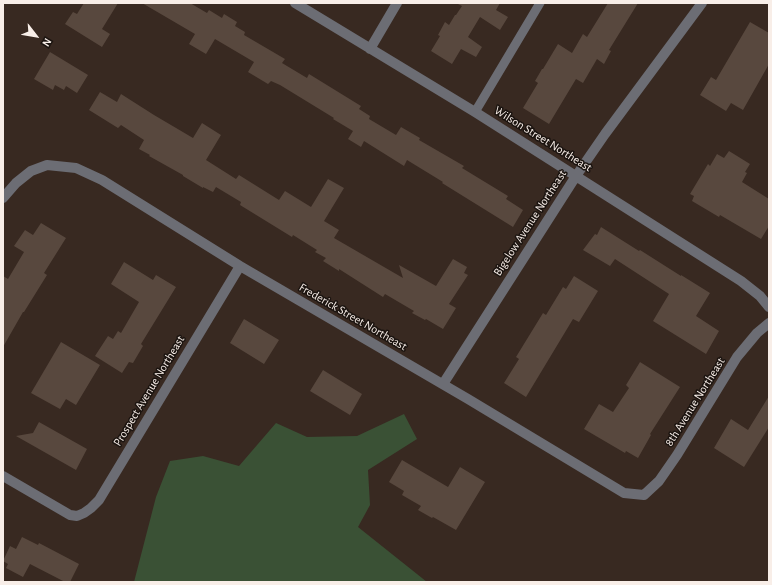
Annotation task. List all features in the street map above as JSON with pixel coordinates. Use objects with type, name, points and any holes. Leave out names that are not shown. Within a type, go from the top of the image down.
[{"type":"street","name":"Wilson Street Northeast","points":[[295,3],[475,112],[741,281],[760,296],[769,308]]},
{"type":"street","points":[[370,49],[398,3]]},
{"type":"street","name":"Bigelow Avenue Northeast","points":[[443,384],[576,176],[702,3]]},
{"type":"street","name":"Frederick Street Northeast","points":[[3,198],[16,183],[31,171],[47,165],[76,168],[102,180],[240,266],[443,384],[624,493],[644,495]]},
{"type":"street","name":"Prospect Avenue Northeast","points":[[3,476],[70,515],[77,516],[91,508],[99,500],[240,266]]},
{"type":"street","name":"8th Avenue Northeast","points":[[644,495],[659,482],[737,357],[757,333],[769,323]]},
{"type":"lane","points":[[475,112],[540,3]]},
{"type":"green space","points":[[404,414],[417,439],[368,470],[370,505],[358,527],[427,582],[134,582],[156,497],[170,461],[203,456],[239,466],[276,423],[307,437],[357,436]]},
{"type":"building","points":[[84,3],[118,3],[102,29],[110,34],[102,47],[65,24],[73,12],[77,14]]},
{"type":"building","points":[[142,3],[190,3],[207,13],[209,10],[222,18],[224,14],[237,22],[235,26],[245,32],[244,35],[285,59],[282,63],[307,78],[309,74],[361,106],[359,109],[370,116],[369,119],[396,135],[401,127],[420,138],[419,140],[464,166],[462,168],[508,196],[506,199],[523,210],[513,227],[407,160],[404,166],[364,141],[361,147],[348,139],[353,131],[333,119],[334,118],[280,85],[271,81],[268,84],[248,72],[254,62],[215,39],[206,54],[189,44],[195,34]]},
{"type":"building","points":[[456,3],[500,3],[496,10],[508,17],[500,30],[480,17],[468,37],[482,47],[476,57],[461,49],[452,64],[431,51],[440,36],[438,35],[445,22],[449,25],[462,6]]},
{"type":"building","points":[[608,3],[638,3],[609,50],[611,51],[604,64],[597,59],[583,83],[576,79],[549,124],[523,108],[538,83],[535,81],[558,44],[572,53],[583,34],[587,37]]},
{"type":"building","points":[[750,22],[769,33],[769,64],[743,110],[731,103],[726,111],[700,95],[711,77],[716,80]]},
{"type":"building","points":[[50,52],[88,75],[77,93],[66,86],[64,90],[55,85],[53,90],[34,79]]},
{"type":"building","points":[[100,92],[117,102],[121,94],[193,138],[202,123],[221,135],[206,160],[236,179],[239,175],[279,200],[285,191],[311,207],[328,179],[344,188],[324,221],[339,230],[334,238],[403,278],[399,265],[436,286],[453,259],[467,267],[464,273],[468,275],[449,304],[456,308],[443,329],[412,313],[414,311],[385,294],[383,297],[339,269],[339,271],[323,261],[326,258],[315,252],[317,250],[293,235],[292,237],[240,205],[241,202],[216,187],[213,192],[203,188],[149,156],[150,155],[139,149],[144,140],[121,125],[118,128],[89,110]]},
{"type":"building","points":[[729,151],[750,164],[745,172],[747,173],[742,182],[769,199],[769,226],[761,239],[720,215],[719,217],[692,201],[694,196],[690,194],[708,164],[710,166],[717,154],[724,158]]},
{"type":"building","points":[[41,223],[66,238],[44,273],[47,275],[3,347],[3,276],[8,279],[24,252],[14,246],[25,230],[33,235]]},
{"type":"building","points":[[601,227],[710,293],[696,316],[719,331],[706,354],[653,321],[669,294],[615,259],[610,266],[583,250],[595,234],[597,235]]},
{"type":"building","points":[[124,262],[153,280],[156,275],[176,287],[141,344],[143,346],[133,363],[129,362],[122,373],[95,356],[108,336],[113,339],[118,331],[121,333],[139,302],[111,284]]},
{"type":"building","points":[[574,276],[598,291],[579,322],[573,319],[526,397],[504,383],[519,359],[516,357],[543,313],[546,315],[563,287],[566,289]]},
{"type":"building","points":[[244,319],[279,340],[264,364],[230,343]]},
{"type":"building","points":[[61,342],[100,365],[76,405],[66,399],[60,409],[31,393]]},
{"type":"building","points":[[640,362],[680,387],[650,434],[651,435],[638,458],[626,451],[625,453],[584,429],[599,404],[613,412],[629,388],[626,385]]},
{"type":"building","points":[[323,370],[362,394],[350,415],[310,391]]},
{"type":"building","points":[[769,396],[769,427],[744,467],[714,448],[731,419],[748,430]]},
{"type":"building","points":[[39,422],[87,449],[76,470],[16,436],[33,433]]},
{"type":"building","points":[[402,460],[448,487],[460,467],[485,482],[456,530],[418,510],[421,506],[402,495],[404,491],[389,482]]},
{"type":"building","points":[[22,537],[38,545],[39,543],[79,564],[70,582],[65,582],[30,564],[23,577],[6,568],[8,564],[3,561],[10,546],[16,549]]}]
